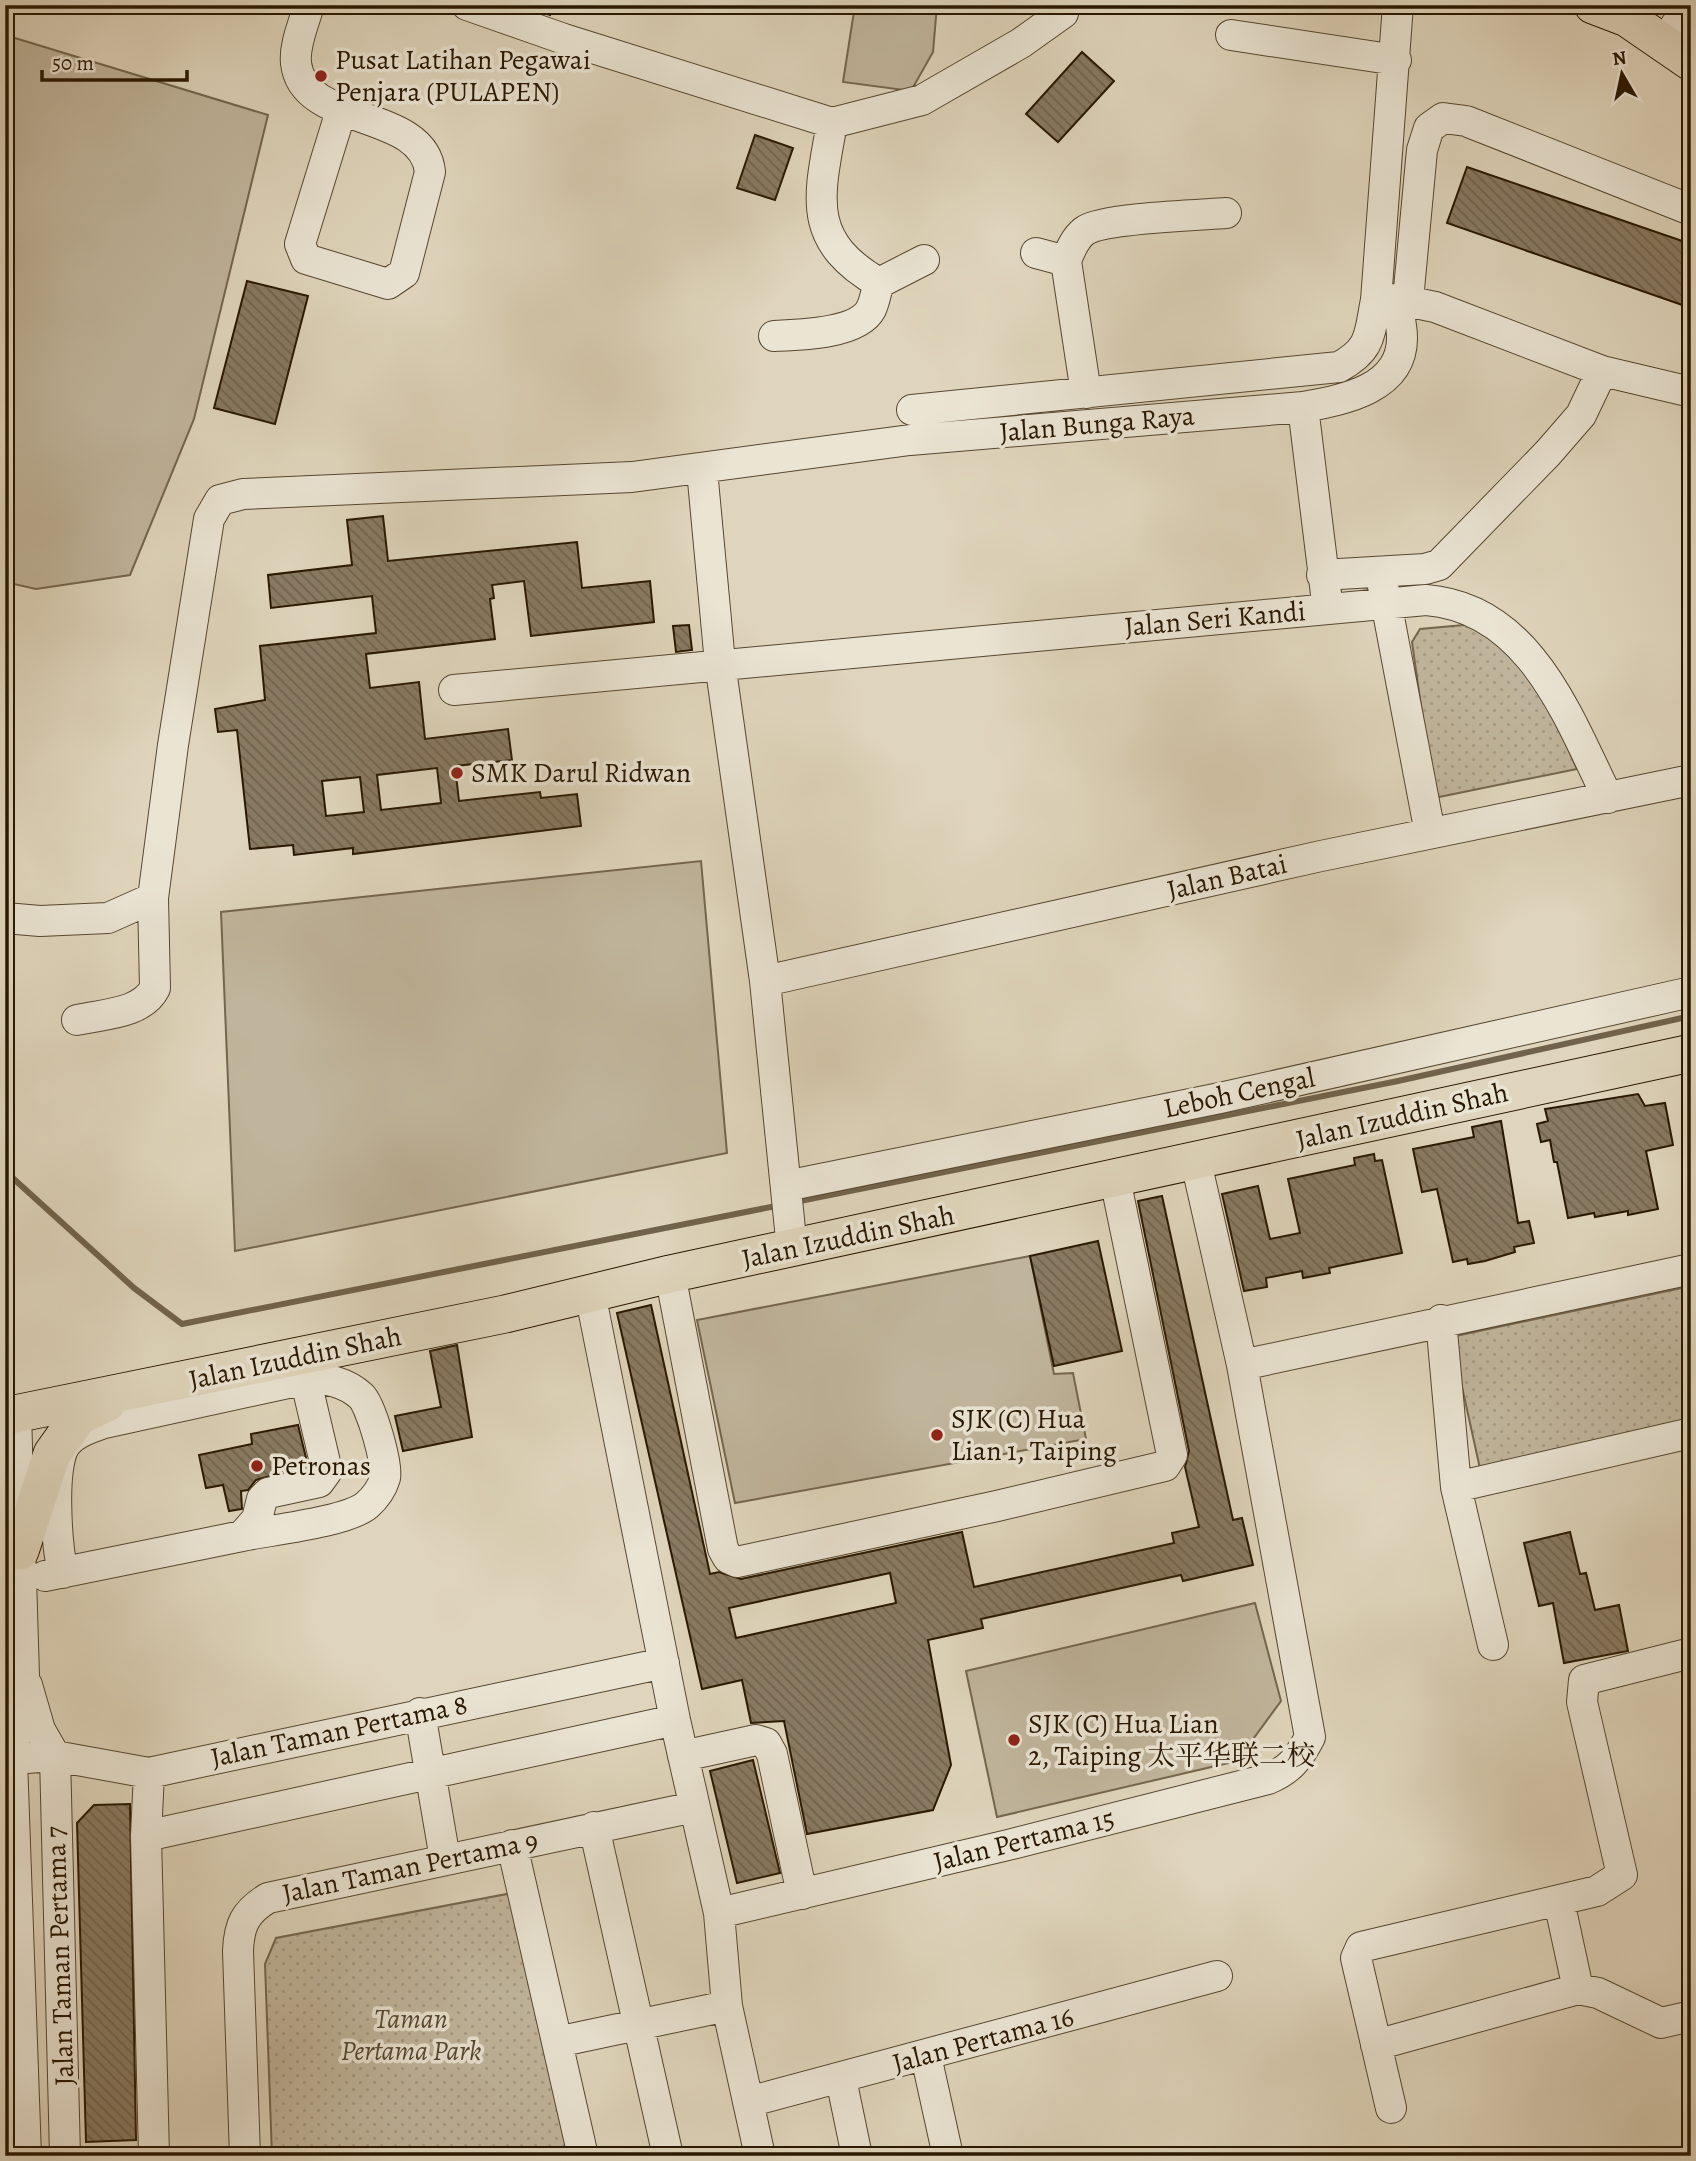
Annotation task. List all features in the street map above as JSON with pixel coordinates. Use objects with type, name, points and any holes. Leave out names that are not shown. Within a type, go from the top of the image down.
[{"type":"main road","points":[[1593,5],[1627,18],[1678,52]]},
{"type":"main road","name":"Jalan Izuddin Shah","points":[[11,1431],[145,1389],[303,1367],[670,1274],[1690,1058]]},
{"type":"main road","points":[[21,1566],[46,1469],[66,1433],[79,1416],[145,1389]]},
{"type":"street","points":[[309,5],[297,49],[297,71],[313,92],[341,111],[405,133],[420,144],[429,157],[430,172],[404,273],[388,284],[306,259],[301,253],[300,244],[341,111]]},
{"type":"street","points":[[467,5],[564,40],[832,123],[922,100],[1021,43],[1063,13],[1065,5]]},
{"type":"street","name":"Jalan Bunga Raya","points":[[153,898],[173,745],[209,519],[220,500],[243,494],[515,484],[702,470],[910,440],[1303,407],[1351,399],[1383,377],[1394,365],[1402,339],[1394,300],[1395,60],[1398,5]]},
{"type":"street","points":[[1678,52],[1689,5]]},
{"type":"street","points":[[1231,35],[1395,60]]},
{"type":"street","points":[[1691,210],[1466,121],[1443,118],[1429,128],[1422,150],[1394,300],[1602,370],[1691,392]]},
{"type":"street","points":[[832,123],[824,167],[822,210],[828,239],[855,269],[879,282]]},
{"type":"street","points":[[1086,393],[1066,261],[1071,247],[1086,229],[1121,221],[1226,213]]},
{"type":"street","points":[[1036,253],[1066,261]]},
{"type":"street","points":[[774,336],[815,334],[856,323],[870,311],[879,282],[924,260]]},
{"type":"street","name":"Jalan Bunga Raya","points":[[912,410],[1339,367],[1359,356],[1394,300]]},
{"type":"street","points":[[1322,575],[1425,569],[1439,565],[1454,553],[1581,415],[1602,370]]},
{"type":"street","points":[[1303,407],[1322,575],[1329,609]]},
{"type":"street","points":[[702,470],[720,663],[765,981],[792,1249]]},
{"type":"street","points":[[1381,570],[1430,833]]},
{"type":"street","name":"Jalan Seri Kandi","points":[[454,690],[720,663],[1426,600],[1448,602],[1472,608],[1502,628],[1551,682],[1608,798]]},
{"type":"street","name":"Jalan Batai","points":[[765,981],[1430,833],[1691,780]]},
{"type":"street","points":[[5,918],[40,921],[108,918],[153,898],[155,988],[149,999],[137,1007],[77,1020]]},
{"type":"street","name":"Leboh Cengal","points":[[787,1197],[1691,992]]},
{"type":"street","points":[[1196,1162],[1242,1365],[1441,1320],[1691,1269]]},
{"type":"street","points":[[670,1274],[723,1549],[728,1558],[737,1562],[1156,1470],[1170,1461],[1172,1455],[1115,1179]]},
{"type":"street","points":[[590,1293],[675,1720],[719,1913],[727,2006],[760,2156]]},
{"type":"street","points":[[1441,1320],[1456,1487],[1493,1645]]},
{"type":"street","name":"Jalan Pertama 15","points":[[719,1913],[1268,1779],[1287,1771],[1310,1737],[1242,1365]]},
{"type":"street","points":[[242,1536],[257,1519],[264,1495],[319,1482],[326,1476],[303,1367]]},
{"type":"street","points":[[21,1566],[63,1573],[349,1515],[367,1506],[378,1493],[386,1475],[368,1404],[348,1387],[319,1378],[303,1367]]},
{"type":"street","points":[[63,1573],[57,1539],[59,1459],[67,1444],[80,1433],[104,1423],[303,1367]]},
{"type":"street","points":[[11,1431],[21,1566],[24,1676],[12,1759],[26,2156]]},
{"type":"street","points":[[1456,1487],[1691,1433]]},
{"type":"street","points":[[1391,2108],[1356,1958],[1361,1947],[1597,1891],[1622,1875],[1582,1702],[1584,1680],[1691,1653]]},
{"type":"street","name":"Jalan Taman Pertama 8","points":[[12,1759],[55,1756],[149,1773],[664,1663]]},
{"type":"street","points":[[14,1817],[28,1786],[55,1756],[40,1730],[24,1676]]},
{"type":"street","points":[[420,1713],[445,1859]]},
{"type":"street","points":[[146,1836],[675,1720]]},
{"type":"street","points":[[683,1756],[756,1740],[766,1743],[772,1755],[802,1894]]},
{"type":"street","name":"Jalan Taman Pertama 7","points":[[55,1756],[65,2156]]},
{"type":"street","points":[[149,1773],[146,1836],[154,2156]]},
{"type":"street","name":"Jalan Taman Pertama 9","points":[[245,2156],[238,1951],[243,1918],[254,1906],[268,1898],[694,1807]]},
{"type":"street","points":[[594,1827],[668,2156]]},
{"type":"street","points":[[512,1844],[583,2156]]},
{"type":"street","points":[[1559,1901],[1578,1989]]},
{"type":"street","name":"Jalan Pertama 16","points":[[748,2102],[1217,1976]]},
{"type":"street","points":[[1376,2045],[1578,1989],[1598,1993],[1661,2023],[1691,2016]]},
{"type":"street","points":[[557,2042],[727,2006]]},
{"type":"street","points":[[926,2056],[948,2156]]},
{"type":"street","points":[[841,2079],[857,2156]]},
{"type":"green space","points":[[855,5],[937,5],[933,52],[911,91],[843,82]]},
{"type":"green space","points":[[5,35],[268,115],[194,419],[130,575],[36,589],[5,582]]},
{"type":"green space","points":[[1475,624],[1538,681],[1577,769],[1434,798],[1412,642],[1420,629]]},
{"type":"green space","points":[[701,861],[727,1153],[235,1251],[221,912]]},
{"type":"green space","points":[[1030,1256],[1054,1374],[1073,1373],[1086,1439],[735,1503],[697,1320]]},
{"type":"green space","points":[[1691,1286],[1691,1427],[1481,1473],[1451,1337]]},
{"type":"green space","points":[[1255,1603],[1281,1701],[1237,1761],[997,1817],[966,1671]]},
{"type":"green space","name":"Taman Pertama Park","points":[[512,1893],[574,2156],[272,2156],[265,1964],[276,1938]]},
{"type":"building","points":[[521,5],[553,5],[550,15]]},
{"type":"building","points":[[1082,52],[1114,81],[1058,142],[1026,114]]},
{"type":"building","points":[[755,135],[793,148],[775,200],[737,188]]},
{"type":"building","points":[[1467,167],[1691,244],[1691,308],[1447,223]]},
{"type":"building","points":[[247,281],[308,296],[275,424],[214,408]]},
{"type":"building","points":[[383,516],[388,561],[577,542],[582,588],[650,581],[654,622],[531,636],[524,581],[492,585],[494,598],[490,599],[495,639],[366,654],[370,688],[419,682],[425,739],[508,729],[512,760],[455,766],[459,801],[540,792],[541,798],[577,794],[581,826],[353,854],[353,848],[294,855],[293,845],[250,849],[237,730],[218,732],[215,709],[265,700],[260,646],[376,633],[372,596],[271,608],[268,575],[352,565],[347,520]],"holes":[[[437,768],[441,803],[381,810],[377,775]],[[360,777],[364,812],[326,816],[322,781]]]},
{"type":"building","points":[[689,625],[692,650],[676,652],[673,626]]},
{"type":"building","points":[[1638,1094],[1645,1106],[1665,1103],[1673,1145],[1646,1151],[1658,1209],[1628,1215],[1628,1211],[1595,1217],[1594,1213],[1568,1218],[1550,1140],[1541,1142],[1537,1124],[1548,1121],[1545,1109]]},
{"type":"building","points":[[1501,1121],[1518,1223],[1529,1221],[1534,1243],[1514,1247],[1515,1252],[1485,1261],[1468,1264],[1467,1259],[1453,1262],[1437,1189],[1422,1192],[1413,1149],[1474,1137],[1472,1127]]},
{"type":"building","points":[[1374,1154],[1375,1161],[1382,1160],[1402,1253],[1329,1268],[1330,1273],[1303,1278],[1302,1271],[1266,1278],[1267,1287],[1244,1291],[1222,1194],[1258,1186],[1270,1239],[1300,1233],[1288,1179],[1355,1165],[1354,1158]]},
{"type":"building","points":[[1162,1196],[1233,1520],[1242,1518],[1253,1565],[1183,1581],[1181,1575],[981,1619],[983,1628],[928,1640],[951,1765],[933,1810],[807,1834],[784,1721],[751,1723],[742,1680],[702,1689],[617,1313],[651,1305],[710,1574],[719,1572],[741,1579],[962,1532],[974,1587],[1174,1543],[1172,1533],[1199,1527],[1185,1467],[1189,1451],[1138,1201]],"holes":[[[890,1573],[896,1603],[736,1638],[729,1608]]]},
{"type":"building","points":[[1098,1241],[1122,1351],[1054,1366],[1030,1256]]},
{"type":"building","points":[[457,1345],[472,1437],[403,1451],[395,1416],[441,1407],[430,1351]]},
{"type":"building","name":"Petronas","points":[[298,1425],[308,1466],[256,1480],[248,1490],[241,1491],[242,1509],[229,1511],[223,1485],[206,1488],[199,1455],[252,1444],[251,1434]]},
{"type":"building","points":[[1570,1532],[1580,1574],[1586,1573],[1595,1610],[1619,1605],[1628,1651],[1564,1663],[1553,1603],[1539,1606],[1524,1543]]},
{"type":"building","points":[[753,1760],[780,1873],[737,1883],[710,1771]]},
{"type":"building","points":[[130,1804],[136,2140],[86,2142],[77,1823],[94,1805]]},
{"type":"waterway","points":[[795,1202],[1398,1081],[1691,1016]]},
{"type":"waterway","points":[[5,1171],[134,1288],[182,1324],[781,1205]]},
{"type":"place","name":"Pusat Latihan Pegawai Penjara (PULAPEN)","points":[[321,76]]},
{"type":"place","name":"SMK Darul Ridwan","points":[[457,773]]},
{"type":"place","name":"SJK (C) Hua Lian 1, Taiping","points":[[937,1435]]},
{"type":"place","name":"Petronas","points":[[257,1466]]},
{"type":"place","name":"SJK (C) Hua Lian 2, Taiping 太平华联二校","points":[[1014,1740]]}]
